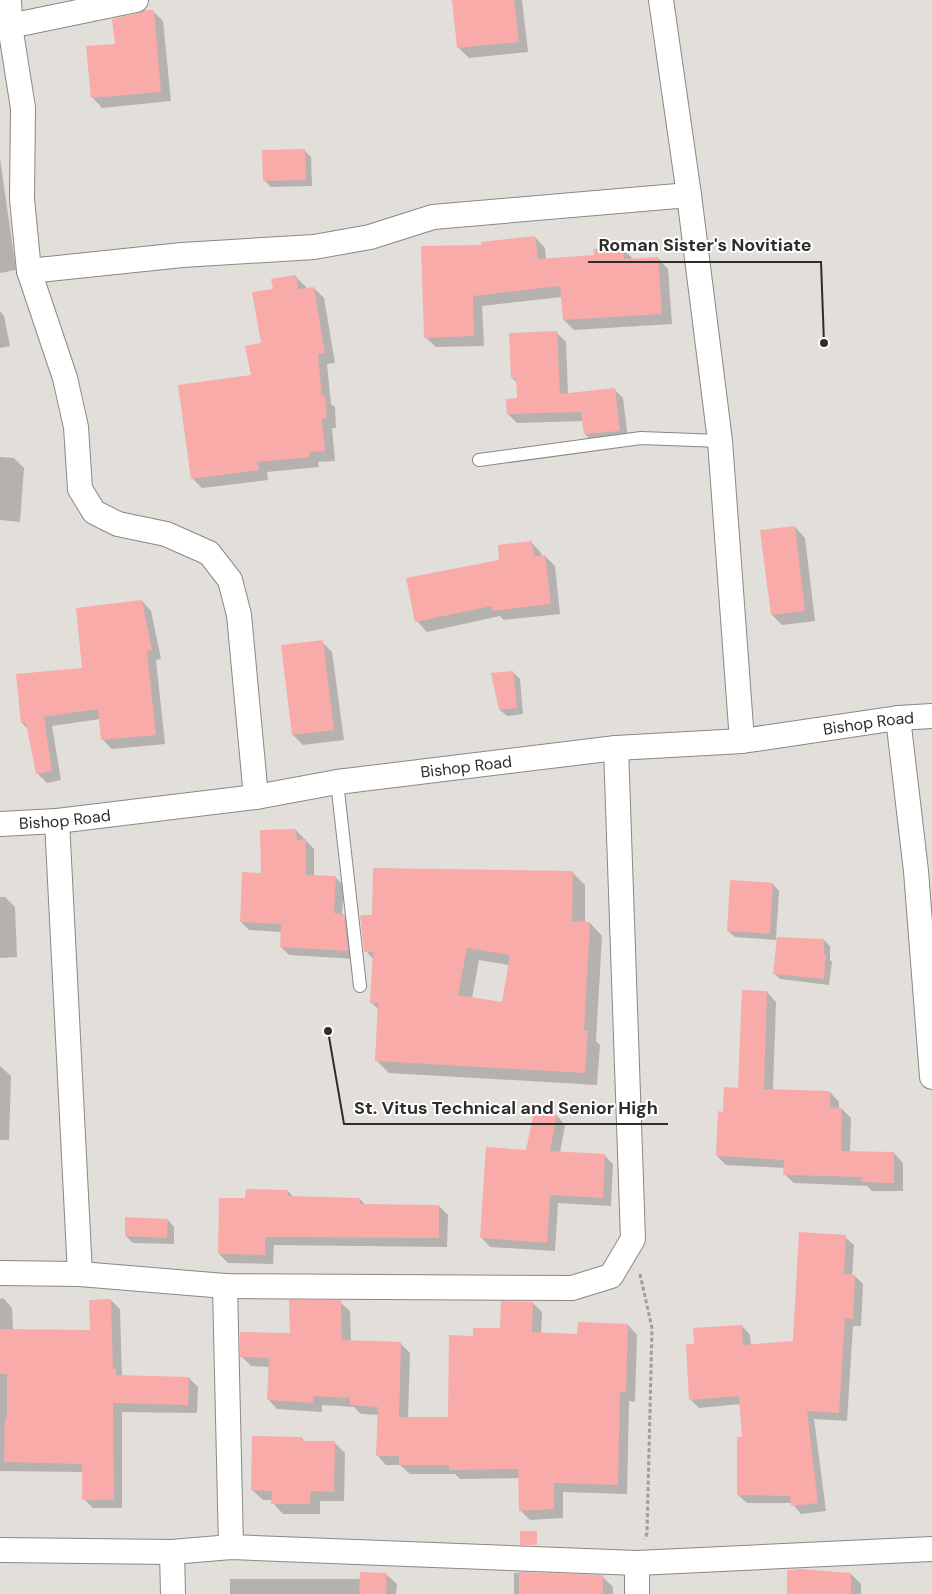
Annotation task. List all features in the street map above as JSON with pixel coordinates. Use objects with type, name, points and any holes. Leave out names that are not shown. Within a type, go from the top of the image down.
[{"type":"street","points":[[9,0],[5,27],[22,108],[22,199],[29,271],[66,378],[76,427],[80,489],[94,512],[118,524],[166,534],[209,553],[230,580],[239,615],[256,797]]},
{"type":"street","points":[[5,27],[136,0]]},
{"type":"street","points":[[661,0],[689,196],[720,441],[742,741]]},
{"type":"street","points":[[29,271],[182,255],[314,247],[370,237],[433,217],[689,196]]},
{"type":"street","name":"Bishop Road","points":[[0,824],[56,821],[256,797],[337,782],[616,748],[742,741],[898,718],[932,716]]},
{"type":"street","points":[[898,718],[916,871],[932,1077]]},
{"type":"street","points":[[0,1273],[80,1274],[225,1286],[572,1288],[611,1276],[633,1239],[616,748]]},
{"type":"street","points":[[56,821],[80,1274]]},
{"type":"street","points":[[225,1286],[231,1547]]},
{"type":"street","points":[[0,1550],[172,1552],[231,1547],[637,1562],[932,1549]]},
{"type":"street","points":[[172,1552],[173,1594]]},
{"type":"street","points":[[637,1562],[637,1594]]},
{"type":"lane","points":[[479,460],[641,438],[720,441]]},
{"type":"lane","points":[[337,782],[360,986]]},
{"type":"path","points":[[633,1239],[652,1328],[647,1533],[637,1562]]},
{"type":"building","points":[[452,0],[514,0],[519,42],[457,48]]},
{"type":"building","points":[[145,10],[154,10],[161,92],[91,98],[86,46],[115,44],[112,19]]},
{"type":"building","points":[[305,149],[306,180],[263,181],[262,150]]},
{"type":"building","points":[[535,236],[538,259],[594,255],[593,249],[623,247],[624,259],[658,257],[662,314],[563,320],[560,286],[473,296],[474,336],[424,338],[421,246],[482,245],[481,242]]},
{"type":"building","points":[[296,275],[298,289],[314,287],[325,353],[318,354],[322,396],[325,396],[327,418],[322,419],[325,451],[309,452],[310,457],[257,462],[259,470],[191,479],[178,385],[251,375],[245,346],[261,343],[252,292],[273,289],[271,279]]},
{"type":"building","points":[[557,331],[560,394],[615,388],[620,431],[584,434],[581,412],[507,414],[506,399],[517,398],[516,378],[511,378],[509,333]]},
{"type":"building","points":[[795,526],[805,611],[771,615],[760,530]]},
{"type":"building","points":[[532,541],[534,556],[545,555],[551,604],[493,611],[492,606],[415,622],[406,578],[499,560],[498,545]]},
{"type":"building","points":[[142,600],[152,650],[147,651],[156,735],[101,740],[98,709],[44,717],[52,771],[36,774],[26,723],[21,723],[16,674],[82,668],[76,608]]},
{"type":"building","points":[[323,640],[334,730],[292,735],[281,645]]},
{"type":"building","points":[[513,671],[517,708],[499,710],[491,673]]},
{"type":"building","points":[[296,829],[297,840],[306,839],[306,875],[336,876],[334,913],[344,914],[348,951],[280,947],[281,924],[240,922],[242,872],[261,873],[260,830]]},
{"type":"building","points":[[373,868],[573,871],[572,921],[590,922],[584,1031],[588,1031],[585,1073],[375,1061],[378,1003],[370,1003],[373,952],[364,952],[360,915],[372,915]],"holes":[[[467,948],[510,955],[502,1002],[458,995]]]},
{"type":"building","points":[[730,880],[773,883],[770,934],[727,931]]},
{"type":"building","points":[[777,937],[824,939],[824,954],[826,955],[824,979],[773,974]]},
{"type":"building","points":[[742,990],[767,991],[764,1089],[830,1091],[830,1107],[842,1108],[841,1151],[894,1152],[894,1183],[861,1182],[862,1177],[783,1175],[784,1160],[716,1156],[718,1111],[723,1112],[724,1087],[738,1088]]},
{"type":"building","points":[[534,1111],[557,1115],[550,1151],[605,1154],[603,1198],[550,1195],[547,1243],[480,1238],[486,1147],[526,1150]]},
{"type":"building","points":[[246,1189],[288,1190],[288,1196],[360,1198],[360,1204],[439,1205],[439,1238],[265,1237],[265,1255],[218,1254],[219,1198],[245,1198]]},
{"type":"building","points":[[125,1217],[168,1219],[167,1238],[125,1236]]},
{"type":"building","points":[[799,1232],[846,1235],[844,1274],[855,1275],[853,1319],[845,1318],[839,1413],[807,1411],[818,1503],[791,1506],[790,1496],[737,1495],[737,1437],[742,1437],[739,1396],[689,1400],[686,1344],[694,1344],[693,1328],[742,1325],[743,1345],[793,1341]]},
{"type":"building","points":[[111,1299],[113,1369],[116,1369],[116,1375],[189,1377],[188,1405],[113,1403],[114,1500],[82,1500],[82,1464],[4,1462],[7,1374],[0,1374],[0,1329],[90,1330],[89,1300]]},
{"type":"building","points":[[289,1300],[341,1300],[342,1340],[401,1342],[399,1417],[448,1417],[449,1335],[473,1336],[473,1328],[500,1328],[501,1301],[533,1302],[532,1332],[577,1334],[578,1322],[628,1324],[626,1393],[620,1392],[618,1485],[554,1483],[554,1509],[519,1511],[518,1469],[449,1470],[449,1465],[399,1465],[399,1456],[376,1456],[378,1407],[350,1405],[350,1398],[313,1396],[313,1403],[267,1400],[269,1358],[240,1357],[240,1332],[290,1333]]},
{"type":"building","points":[[252,1436],[302,1437],[302,1441],[335,1441],[334,1492],[311,1491],[310,1504],[271,1504],[272,1491],[251,1490]]},
{"type":"building","points":[[520,1531],[537,1531],[537,1545],[520,1545]]},
{"type":"building","points":[[801,1569],[851,1573],[851,1594],[787,1594],[787,1570]]},
{"type":"building","points":[[360,1572],[387,1573],[386,1594],[359,1594]]},
{"type":"building","points":[[519,1572],[603,1575],[603,1594],[519,1594]]},
{"type":"place","name":"Roman Sister's Novitiate","points":[[824,343]]},
{"type":"place","name":"St. Vitus Technical and Senior High","points":[[328,1031]]}]
